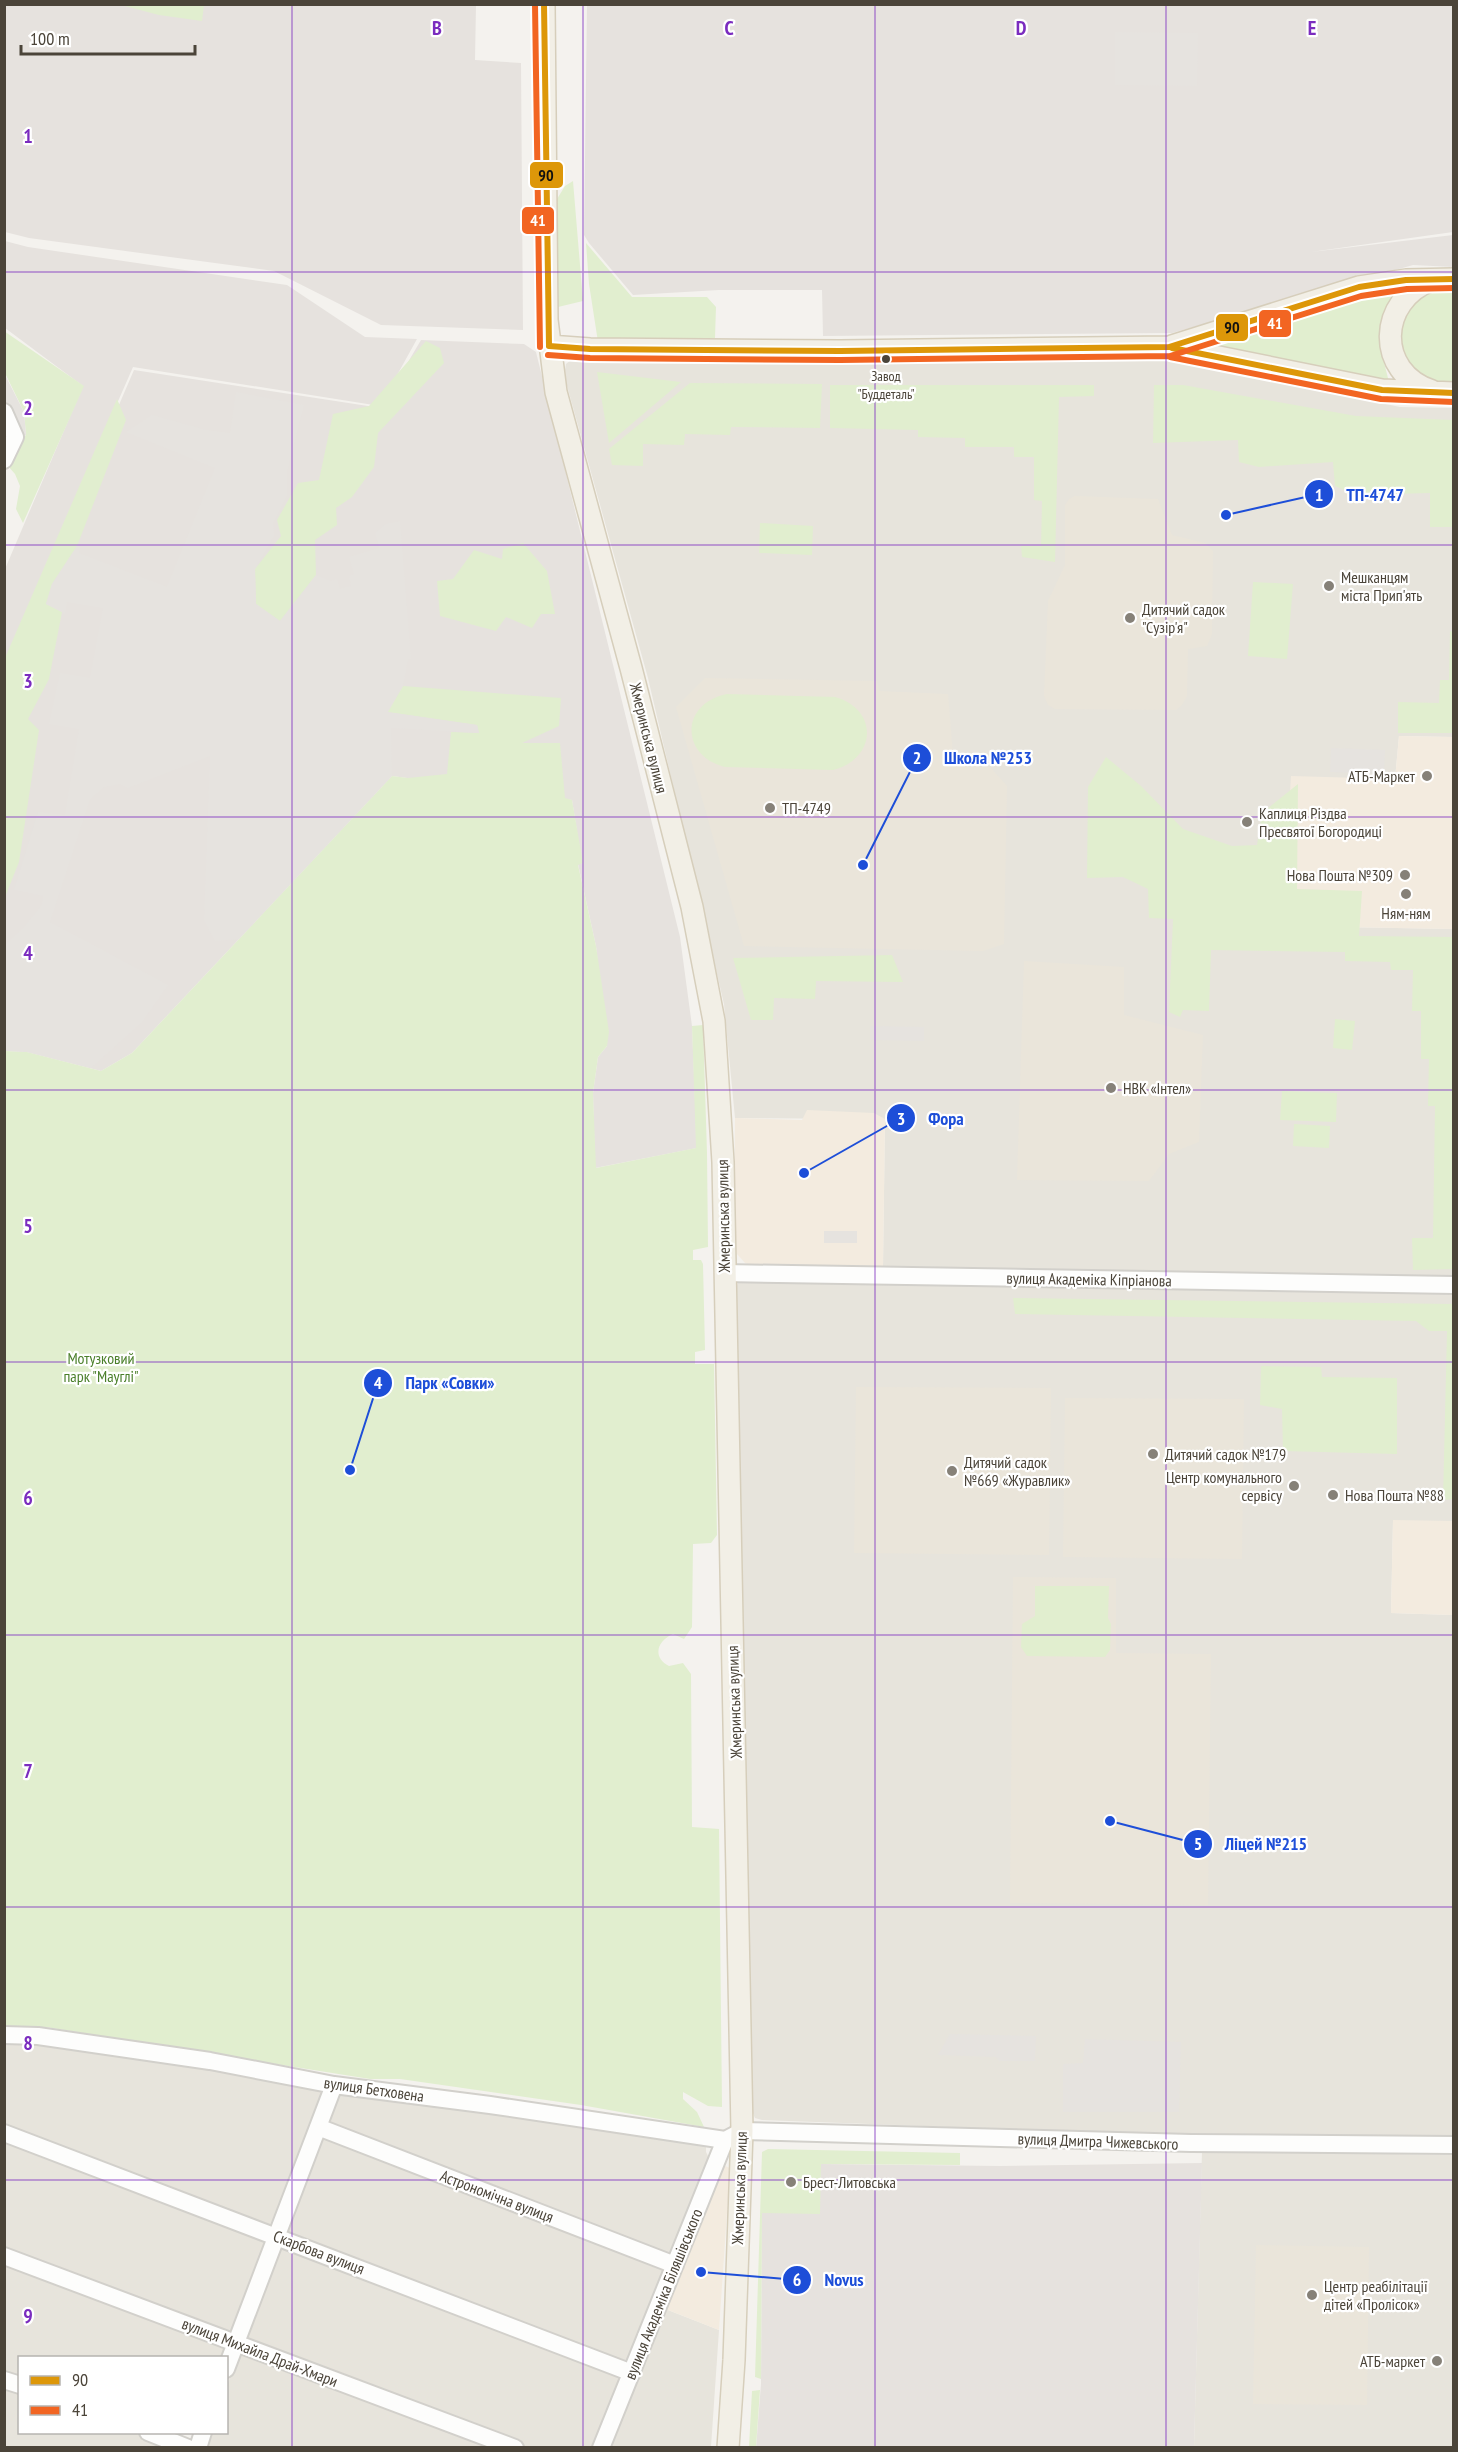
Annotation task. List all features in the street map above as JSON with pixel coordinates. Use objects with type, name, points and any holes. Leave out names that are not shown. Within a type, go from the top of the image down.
[{"type":"main road","name":"Жмеринська вулиця","points":[[544,4],[547,320],[556,392],[631,668],[692,907],[711,996],[723,1162],[734,2370],[728,2448]]},
{"type":"main road","points":[[1168,347],[1359,287],[1406,280],[1443,279]]},
{"type":"main road","points":[[1443,279],[1412,290],[1404,298],[1392,319],[1390,342],[1393,354],[1405,374],[1413,382],[1444,392]]},
{"type":"main road","points":[[549,346],[590,349],[840,351],[1168,347],[1382,390],[1444,392]]},
{"type":"street","points":[[4,412],[15,436],[4,459]]},
{"type":"street","name":"вулиця Академіка Кіпріанова","points":[[724,1273],[1454,1285]]},
{"type":"street","name":"вулиця Бетховена","points":[[4,2035],[38,2036],[210,2061],[334,2085],[733,2135]]},
{"type":"street","points":[[228,2364],[334,2085]]},
{"type":"street","name":"Астрономічна вулиця","points":[[318,2127],[675,2265]]},
{"type":"street","name":"Скарбова вулиця","points":[[4,2133],[632,2373]]},
{"type":"street","name":"вулиця Дмитра Чижевського","points":[[733,2135],[1454,2145]]},
{"type":"street","name":"вулиця Академіка Біляшівського","points":[[601,2448],[675,2265],[733,2135]]},
{"type":"street","name":"вулиця Михайла Драй-Хмари","points":[[4,2256],[515,2448]]},
{"type":"street","points":[[151,2434],[188,2448]]},
{"type":"shaded area","points":[[5,5],[476,5],[475,60],[521,63],[523,330],[381,325],[274,271],[29,238],[5,232]]},
{"type":"shaded area","points":[[587,5],[1453,5],[1453,232],[1311,252],[1453,235],[1453,267],[1413,265],[1172,333],[823,336],[822,290],[719,290],[633,295],[584,235]]},
{"type":"shaded area","points":[[1115,32],[1198,33],[1197,86],[1115,85]]},
{"type":"shaded area","points":[[5,241],[28,247],[287,285],[365,337],[417,339],[380,406],[133,367],[5,660],[5,569],[83,386],[5,328]]},
{"type":"shaded area","points":[[421,340],[524,344],[536,352],[680,937],[692,1026],[697,1148],[595,1168],[593,1093],[598,1057],[607,1046],[596,946],[578,864],[582,863],[572,800],[392,776],[132,1053],[101,1071],[27,1052],[5,1051],[5,669],[134,370],[381,408]]},
{"type":"shaded area","points":[[578,359],[1176,360],[1400,407],[1453,408],[1453,737],[1399,736],[1395,779],[1283,926],[1453,929],[1453,1277],[883,1266],[885,1119],[735,1118],[724,1004],[648,678],[566,382],[566,364]]},
{"type":"shaded area","points":[[4,373],[24,412],[26,435],[15,437],[5,412]]},
{"type":"shaded area","points":[[236,392],[304,405],[287,472],[287,495],[273,523],[274,535],[255,569],[256,604],[280,621],[316,575],[331,581],[337,579],[340,589],[351,586],[349,576],[354,574],[349,557],[379,548],[375,533],[386,524],[400,521],[411,659],[408,659],[403,686],[388,712],[477,725],[479,733],[391,728],[392,776],[239,939],[215,941],[204,920],[210,756],[128,788],[120,784],[104,787],[90,799],[50,922],[168,985],[142,1022],[91,1068],[27,1052],[9,1051],[4,1049],[5,945],[42,905],[43,896],[14,890],[38,812],[65,815],[79,729],[49,724],[60,673],[90,678],[103,608],[67,602],[65,614],[46,604],[52,584],[77,546],[80,547],[79,553],[167,587],[215,468],[126,432],[152,415],[206,430],[230,433]]},
{"type":"shaded area","name":"Дитячий садок \"Сузір'я\"","points":[[1075,496],[1158,499],[1172,535],[1205,543],[1213,551],[1212,634],[1207,646],[1188,649],[1187,696],[1176,710],[1055,709],[1048,705],[1044,696],[1048,601],[1065,565],[1065,505]]},
{"type":"shaded area","points":[[705,678],[877,681],[879,691],[948,694],[954,766],[990,767],[1007,786],[1004,944],[983,951],[744,946],[676,707]]},
{"type":"shaded area","points":[[1399,736],[1453,737],[1453,929],[1282,926],[1291,776],[1395,779]]},
{"type":"shaded area","points":[[1331,748],[1385,750],[1384,774],[1330,772]]},
{"type":"shaded area","name":"НВК «Інтел»","points":[[1024,961],[1124,967],[1124,1015],[1203,1035],[1199,1142],[1169,1154],[1149,1181],[1017,1180]]},
{"type":"shaded area","points":[[870,1026],[924,1027],[924,1041],[870,1040]]},
{"type":"shaded area","points":[[807,1110],[874,1113],[885,1119],[883,1266],[751,1265],[745,1263],[737,1254],[734,1244],[735,1118],[802,1120]]},
{"type":"shaded area","points":[[824,1231],[857,1231],[857,1243],[824,1243]]},
{"type":"shaded area","points":[[747,1279],[1453,1292],[1453,1521],[1393,1521],[1391,1613],[1453,1615],[1453,2136],[1248,2138],[755,2118],[752,2111],[734,1290],[738,1283]]},
{"type":"shaded area","name":"Дитячий садок №669 «Журавлик»","points":[[856,1387],[1051,1388],[1049,1555],[854,1553]]},
{"type":"shaded area","name":"Дитячий садок №179","points":[[1065,1398],[1244,1399],[1242,1559],[1063,1557]]},
{"type":"shaded area","points":[[1393,1520],[1453,1521],[1453,1615],[1391,1613]]},
{"type":"shaded area","points":[[1013,1577],[1116,1578],[1116,1653],[1211,1654],[1208,1905],[1010,1903]]},
{"type":"shaded area","points":[[950,2034],[1036,2036],[1035,2061],[999,2061],[996,2057],[938,2055]]},
{"type":"shaded area","points":[[1085,2039],[1181,2042],[1179,2112],[1063,2112],[1063,2064],[1083,2063]]},
{"type":"shaded area","points":[[5,2040],[39,2043],[318,2087],[324,2091],[273,2226],[270,2226],[225,2356],[18,2356],[18,2434],[137,2434],[174,2447],[5,2447]]},
{"type":"shaded area","points":[[338,2093],[706,2140],[706,2152],[710,2160],[655,2305],[719,2330],[711,2447],[207,2448],[209,2434],[228,2434],[228,2383],[237,2357],[248,2342],[246,2338],[277,2252],[291,2235],[286,2230]]},
{"type":"shaded area","points":[[1202,2151],[1453,2155],[1453,2447],[1194,2448]]},
{"type":"shaded area","points":[[1202,2163],[1194,2447],[756,2448],[761,2384],[762,2213],[820,2164],[1000,2166]]},
{"type":"shaded area","points":[[720,2164],[730,2168],[719,2330],[663,2308]]},
{"type":"shaded area","name":"Центр реабілітації дітей «Пролісок»","points":[[1256,2245],[1369,2247],[1367,2405],[1253,2404]]},
{"type":"green space","points":[[121,5],[204,5],[202,21],[159,15]]},
{"type":"green space","points":[[573,181],[583,301],[558,307],[557,199],[565,186]]},
{"type":"green space","points":[[586,243],[632,297],[707,297],[716,307],[715,338],[598,342],[589,284]]},
{"type":"green space","points":[[1453,285],[1453,387],[1417,379],[1395,341],[1397,325],[1423,288]]},
{"type":"green space","points":[[1378,294],[1391,296],[1389,308],[1382,319],[1379,343],[1389,382],[1219,347],[1218,341]]},
{"type":"green space","points":[[4,331],[84,386],[23,523],[16,509],[20,486],[15,474],[8,466],[19,440],[26,435],[24,412],[5,373]]},
{"type":"green space","points":[[426,341],[440,348],[444,363],[378,433],[374,467],[352,497],[336,508],[337,525],[315,540],[316,575],[280,621],[256,604],[255,569],[281,536],[277,520],[298,483],[319,480],[333,414],[369,406]]},
{"type":"green space","points":[[597,372],[681,382],[609,443]]},
{"type":"green space","points":[[690,383],[822,384],[820,428],[731,427],[730,435],[685,434],[684,445],[643,444],[643,466],[612,465],[609,449]]},
{"type":"green space","points":[[830,385],[1094,385],[1094,396],[1059,397],[1055,562],[1022,557],[1021,546],[1041,546],[1042,501],[1034,500],[1034,457],[1014,457],[1014,447],[965,447],[965,438],[918,437],[918,430],[830,428]]},
{"type":"green space","points":[[1154,385],[1183,385],[1356,416],[1453,420],[1453,527],[1430,527],[1430,493],[1356,495],[1335,486],[1333,462],[1259,467],[1239,462],[1238,440],[1153,443]]},
{"type":"green space","points":[[117,399],[126,420],[77,546],[52,584],[46,604],[62,612],[49,679],[28,719],[39,730],[19,862],[5,897],[5,658]]},
{"type":"green space","points":[[760,523],[813,526],[812,555],[759,553]]},
{"type":"green space","points":[[523,543],[547,571],[555,614],[541,614],[532,628],[506,617],[496,631],[440,616],[437,581],[453,579],[474,550],[502,559],[503,549]]},
{"type":"green space","points":[[1253,582],[1293,584],[1287,659],[1248,656]]},
{"type":"green space","points":[[1450,631],[1454,632],[1453,733],[1398,733],[1398,702],[1439,703],[1440,680],[1449,680]]},
{"type":"green space","name":"Мотузковий парк \"Мауглі\"","points":[[403,686],[561,698],[559,726],[522,743],[560,743],[565,798],[572,800],[583,863],[578,865],[596,946],[609,1032],[607,1046],[598,1057],[593,1093],[596,1168],[696,1148],[692,1026],[703,1025],[708,1247],[693,1250],[693,1260],[701,1260],[703,1264],[705,1350],[695,1352],[695,1364],[714,1364],[717,1535],[711,1543],[693,1544],[692,1627],[684,1639],[673,1634],[663,1641],[659,1654],[669,1666],[683,1663],[691,1674],[692,1827],[719,1829],[722,2107],[708,2106],[683,2092],[683,2099],[697,2112],[704,2127],[581,2105],[400,2079],[370,2079],[46,2027],[5,2028],[5,1051],[27,1052],[101,1071],[132,1053],[392,776],[408,778],[447,774],[451,732],[479,733],[477,725],[387,712]]},
{"type":"green space","points":[[727,694],[835,697],[849,703],[859,712],[865,722],[867,734],[865,745],[858,756],[848,764],[833,770],[725,767],[710,761],[699,752],[693,741],[691,729],[694,718],[701,708],[712,699]]},
{"type":"green space","points":[[1106,757],[1141,786],[1183,829],[1232,846],[1257,845],[1262,813],[1298,784],[1297,889],[1362,891],[1359,936],[1453,937],[1453,1269],[1413,1270],[1412,1238],[1433,1238],[1435,1106],[1428,1106],[1429,1059],[1421,1059],[1421,1011],[1412,1011],[1413,970],[1391,970],[1390,962],[1345,961],[1345,952],[1211,950],[1209,1011],[1183,1010],[1180,1017],[1169,1012],[1173,919],[1149,918],[1148,889],[1123,877],[1087,878],[1088,787]]},
{"type":"green space","points":[[892,955],[903,982],[816,981],[815,999],[774,998],[773,1020],[751,1020],[733,958]]},
{"type":"green space","points":[[1335,1019],[1355,1021],[1352,1050],[1333,1048]]},
{"type":"green space","points":[[1282,1091],[1337,1093],[1336,1122],[1280,1120]]},
{"type":"green space","points":[[1294,1124],[1330,1126],[1329,1148],[1293,1146]]},
{"type":"green space","points":[[1013,1298],[1453,1304],[1453,1499],[1443,1500],[1447,1331],[1429,1331],[1416,1321],[1015,1314]]},
{"type":"green space","points":[[1261,1366],[1321,1367],[1322,1377],[1397,1378],[1397,1454],[1283,1451],[1282,1409],[1260,1405]]},
{"type":"green space","points":[[1035,1586],[1109,1586],[1110,1650],[1105,1657],[1027,1656],[1021,1647],[1022,1624],[1035,1616]]},
{"type":"green space","points":[[768,2149],[960,2153],[960,2165],[821,2164],[820,2214],[762,2213],[761,2379],[755,2377],[762,2152]]},
{"type":"green space","points":[[760,2390],[756,2447],[749,2447],[752,2391]]},
{"type":"transit line","name":"41","points":[[535,4],[540,347]]},
{"type":"transit line","name":"90","points":[[544,4],[549,346]]},
{"type":"transit line","name":"90","points":[[549,346],[590,349],[840,351],[1169,347],[1359,287],[1406,280],[1454,279]]},
{"type":"transit line","name":"41","points":[[548,355],[590,358],[840,360],[1170,356],[1361,296],[1407,289],[1454,288]]},
{"type":"transit line","name":"90","points":[[1172,348],[1382,390],[1454,393]]},
{"type":"transit line","name":"41","points":[[1170,357],[1381,399],[1454,402]]},
{"type":"place","name":"Завод \"Буддеталь\"","points":[[886,359]]},
{"type":"place","name":"ТП-4747","points":[[1226,515]]},
{"type":"place","name":"Мешканцям міста Прип'ять","points":[[1329,586]]},
{"type":"place","name":"Дитячий садок \"Сузір'я\"","points":[[1130,618]]},
{"type":"place","name":"АТБ-Маркет","points":[[1427,776]]},
{"type":"place","name":"ТП-4749","points":[[770,808]]},
{"type":"place","name":"Каплиця Різдва Пресвятої Богородиці","points":[[1247,822]]},
{"type":"place","name":"Школа №253","points":[[863,865]]},
{"type":"place","name":"Нова Пошта №309","points":[[1405,875]]},
{"type":"place","name":"Ням-ням","points":[[1406,894]]},
{"type":"place","name":"НВК «Інтел»","points":[[1111,1088]]},
{"type":"place","name":"Фора","points":[[804,1173]]},
{"type":"place","name":"Дитячий садок №179","points":[[1153,1454]]},
{"type":"place","name":"Парк «Совки»","points":[[350,1470]]},
{"type":"place","name":"Дитячий садок №669 «Журавлик»","points":[[952,1471]]},
{"type":"place","name":"Центр комунального сервісу","points":[[1294,1486]]},
{"type":"place","name":"Нова Пошта №88","points":[[1333,1495]]},
{"type":"place","name":"Ліцей №215","points":[[1110,1821]]},
{"type":"place","name":"Брест-Литовська","points":[[791,2182]]},
{"type":"place","name":"Novus","points":[[701,2272]]},
{"type":"place","name":"Центр реабілітації дітей «Пролісок»","points":[[1312,2295]]},
{"type":"place","name":"АТБ-маркет","points":[[1437,2361]]}]
